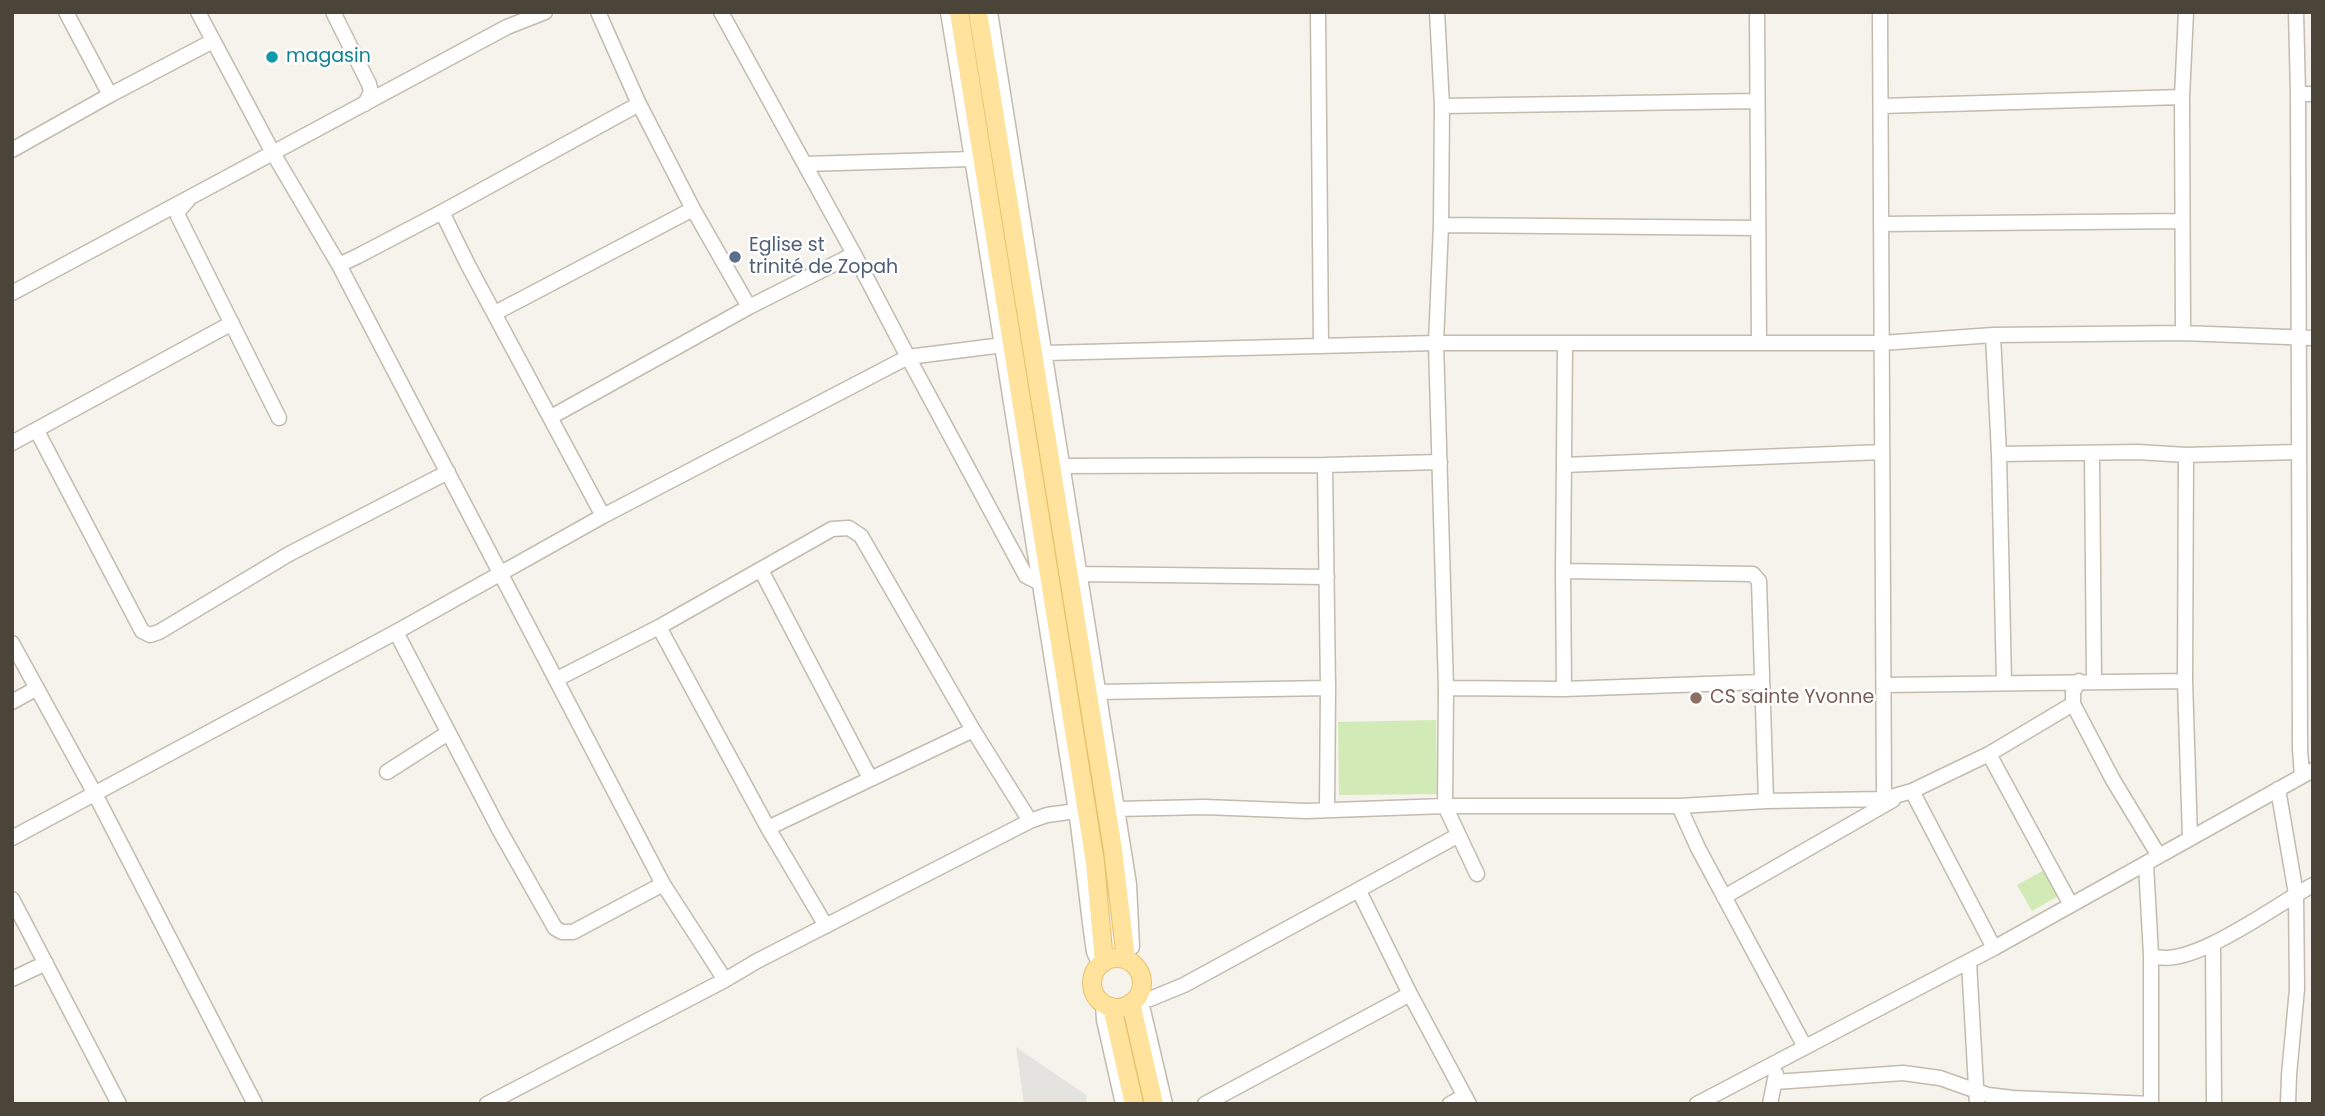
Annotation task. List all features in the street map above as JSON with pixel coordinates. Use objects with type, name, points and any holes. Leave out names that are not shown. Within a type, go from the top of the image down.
[{"type":"main road","points":[[959,12],[1095,862],[1102,964]]},
{"type":"main road","points":[[978,12],[1129,961]]},
{"type":"main road","points":[[1134,1104],[1107,1005],[1096,995],[1093,985],[1094,974],[1102,964],[1117,958],[1129,961],[1139,971],[1142,982],[1134,1000],[1154,1104]]},
{"type":"main road","points":[[1107,1005],[1122,1007],[1134,1000]]},
{"type":"street","points":[[66,12],[110,95]]},
{"type":"street","points":[[198,12],[273,153],[338,265],[663,884],[725,980]]},
{"type":"street","points":[[333,12],[369,84],[371,92],[365,104]]},
{"type":"street","points":[[12,293],[507,27],[545,12]]},
{"type":"street","points":[[598,12],[639,104],[693,209],[749,307]]},
{"type":"street","points":[[721,12],[1026,576],[1038,582]]},
{"type":"street","points":[[948,12],[1076,811],[1094,952],[1102,964]]},
{"type":"street","points":[[990,12],[1129,884],[1129,961]]},
{"type":"street","points":[[1318,12],[1321,346]]},
{"type":"street","points":[[1437,12],[1441,106],[1441,225],[1436,343],[1446,688],[1445,806],[1477,874]]},
{"type":"street","points":[[1757,12],[1759,343]]},
{"type":"street","points":[[1880,12],[1884,799]]},
{"type":"street","points":[[2183,333],[2182,97],[2186,12]]},
{"type":"street","points":[[1697,1104],[1969,962],[2307,773],[2300,736],[2297,337],[2305,94],[2296,12]]},
{"type":"street","points":[[12,150],[213,41]]},
{"type":"street","points":[[1881,106],[2182,97]]},
{"type":"street","points":[[1441,106],[1756,101]]},
{"type":"street","points":[[338,265],[442,212],[639,104]]},
{"type":"street","points":[[805,164],[972,159]]},
{"type":"street","points":[[188,198],[178,216],[279,418]]},
{"type":"street","points":[[495,313],[693,209]]},
{"type":"street","points":[[442,212],[603,516]]},
{"type":"street","points":[[1881,224],[2182,221]]},
{"type":"street","points":[[1441,225],[1758,228]]},
{"type":"street","points":[[551,417],[749,307],[854,254]]},
{"type":"street","points":[[12,443],[232,323]]},
{"type":"street","points":[[1045,353],[1436,343],[1882,343],[1993,335],[2183,333],[2313,338]]},
{"type":"street","points":[[1993,335],[1999,454],[2004,683]]},
{"type":"street","points":[[1564,689],[1565,344]]},
{"type":"street","points":[[12,838],[396,632],[603,516],[908,357],[1003,345]]},
{"type":"street","points":[[37,431],[142,631],[150,635],[289,554],[448,472]]},
{"type":"street","points":[[1564,465],[1882,452]]},
{"type":"street","points":[[1999,454],[2138,452],[2186,455],[2298,452]]},
{"type":"street","points":[[2092,454],[2086,681],[2073,692],[2073,704],[2113,780],[2159,856]]},
{"type":"street","points":[[2186,455],[2185,681],[2190,838]]},
{"type":"street","points":[[1062,466],[1440,462]]},
{"type":"street","points":[[1325,465],[1327,809]]},
{"type":"street","points":[[557,678],[659,627],[832,529],[849,528],[861,536],[1030,821]]},
{"type":"street","points":[[761,570],[870,778]]},
{"type":"street","points":[[1563,571],[1753,574],[1759,581],[1766,801]]},
{"type":"street","points":[[1079,574],[1327,576]]},
{"type":"street","points":[[659,627],[768,828],[825,926]]},
{"type":"street","points":[[396,632],[500,831],[555,928],[562,932],[573,932],[663,884]]},
{"type":"street","points":[[12,643],[95,793],[254,1104]]},
{"type":"street","points":[[1884,684],[2185,681]]},
{"type":"street","points":[[1446,688],[1564,689],[1762,682]]},
{"type":"street","points":[[12,702],[37,688]]},
{"type":"street","points":[[1098,692],[1328,688]]},
{"type":"street","points":[[1724,897],[1906,794],[1989,754],[2073,704]]},
{"type":"street","points":[[768,828],[974,730]]},
{"type":"street","points":[[387,772],[448,733]]},
{"type":"street","points":[[1989,754],[2071,905]]},
{"type":"street","points":[[2278,789],[2296,894],[2297,989],[2288,1104]]},
{"type":"street","points":[[1117,809],[1205,807],[1306,811],[1445,806],[1679,806],[1884,799],[1906,794]]},
{"type":"street","points":[[1906,794],[1994,948]]},
{"type":"street","points":[[1679,806],[1724,897],[1805,1048]]},
{"type":"street","points":[[487,1104],[1030,821],[1076,811]]},
{"type":"street","points":[[1134,1000],[1150,999],[1184,985],[1457,836]]},
{"type":"street","points":[[1775,1082],[1903,1073],[1940,1078],[1964,1085],[1977,1098],[2151,1104],[2151,955],[2146,864]]},
{"type":"street","points":[[2151,955],[2168,959],[2213,945],[2313,885]]},
{"type":"street","points":[[1359,891],[1467,1100],[1450,1104]]},
{"type":"street","points":[[12,899],[119,1104]]},
{"type":"street","points":[[2213,945],[2214,1104]]},
{"type":"street","points":[[1969,962],[1977,1098]]},
{"type":"street","points":[[12,979],[46,963]]},
{"type":"street","points":[[2297,989],[2313,982]]},
{"type":"street","points":[[1205,1104],[1410,994]]},
{"type":"street","points":[[1134,1000],[1143,1010],[1165,1104]]},
{"type":"street","points":[[1107,1005],[1104,1020],[1123,1104]]},
{"type":"street","points":[[1770,1104],[1778,1062]]},
{"type":"green space","points":[[1436,720],[1437,794],[1339,795],[1338,722]]},
{"type":"green space","points":[[2046,869],[2060,895],[2032,911],[2017,885]]},
{"type":"shaded area","points":[[1016,1047],[1086,1095],[1087,1104],[1024,1104]]},
{"type":"place","name":"magasin","points":[[272,57]]},
{"type":"place","name":"Eglise st trinité de Zopah","points":[[735,257]]},
{"type":"place","name":"CS sainte Yvonne","points":[[1696,698]]}]
